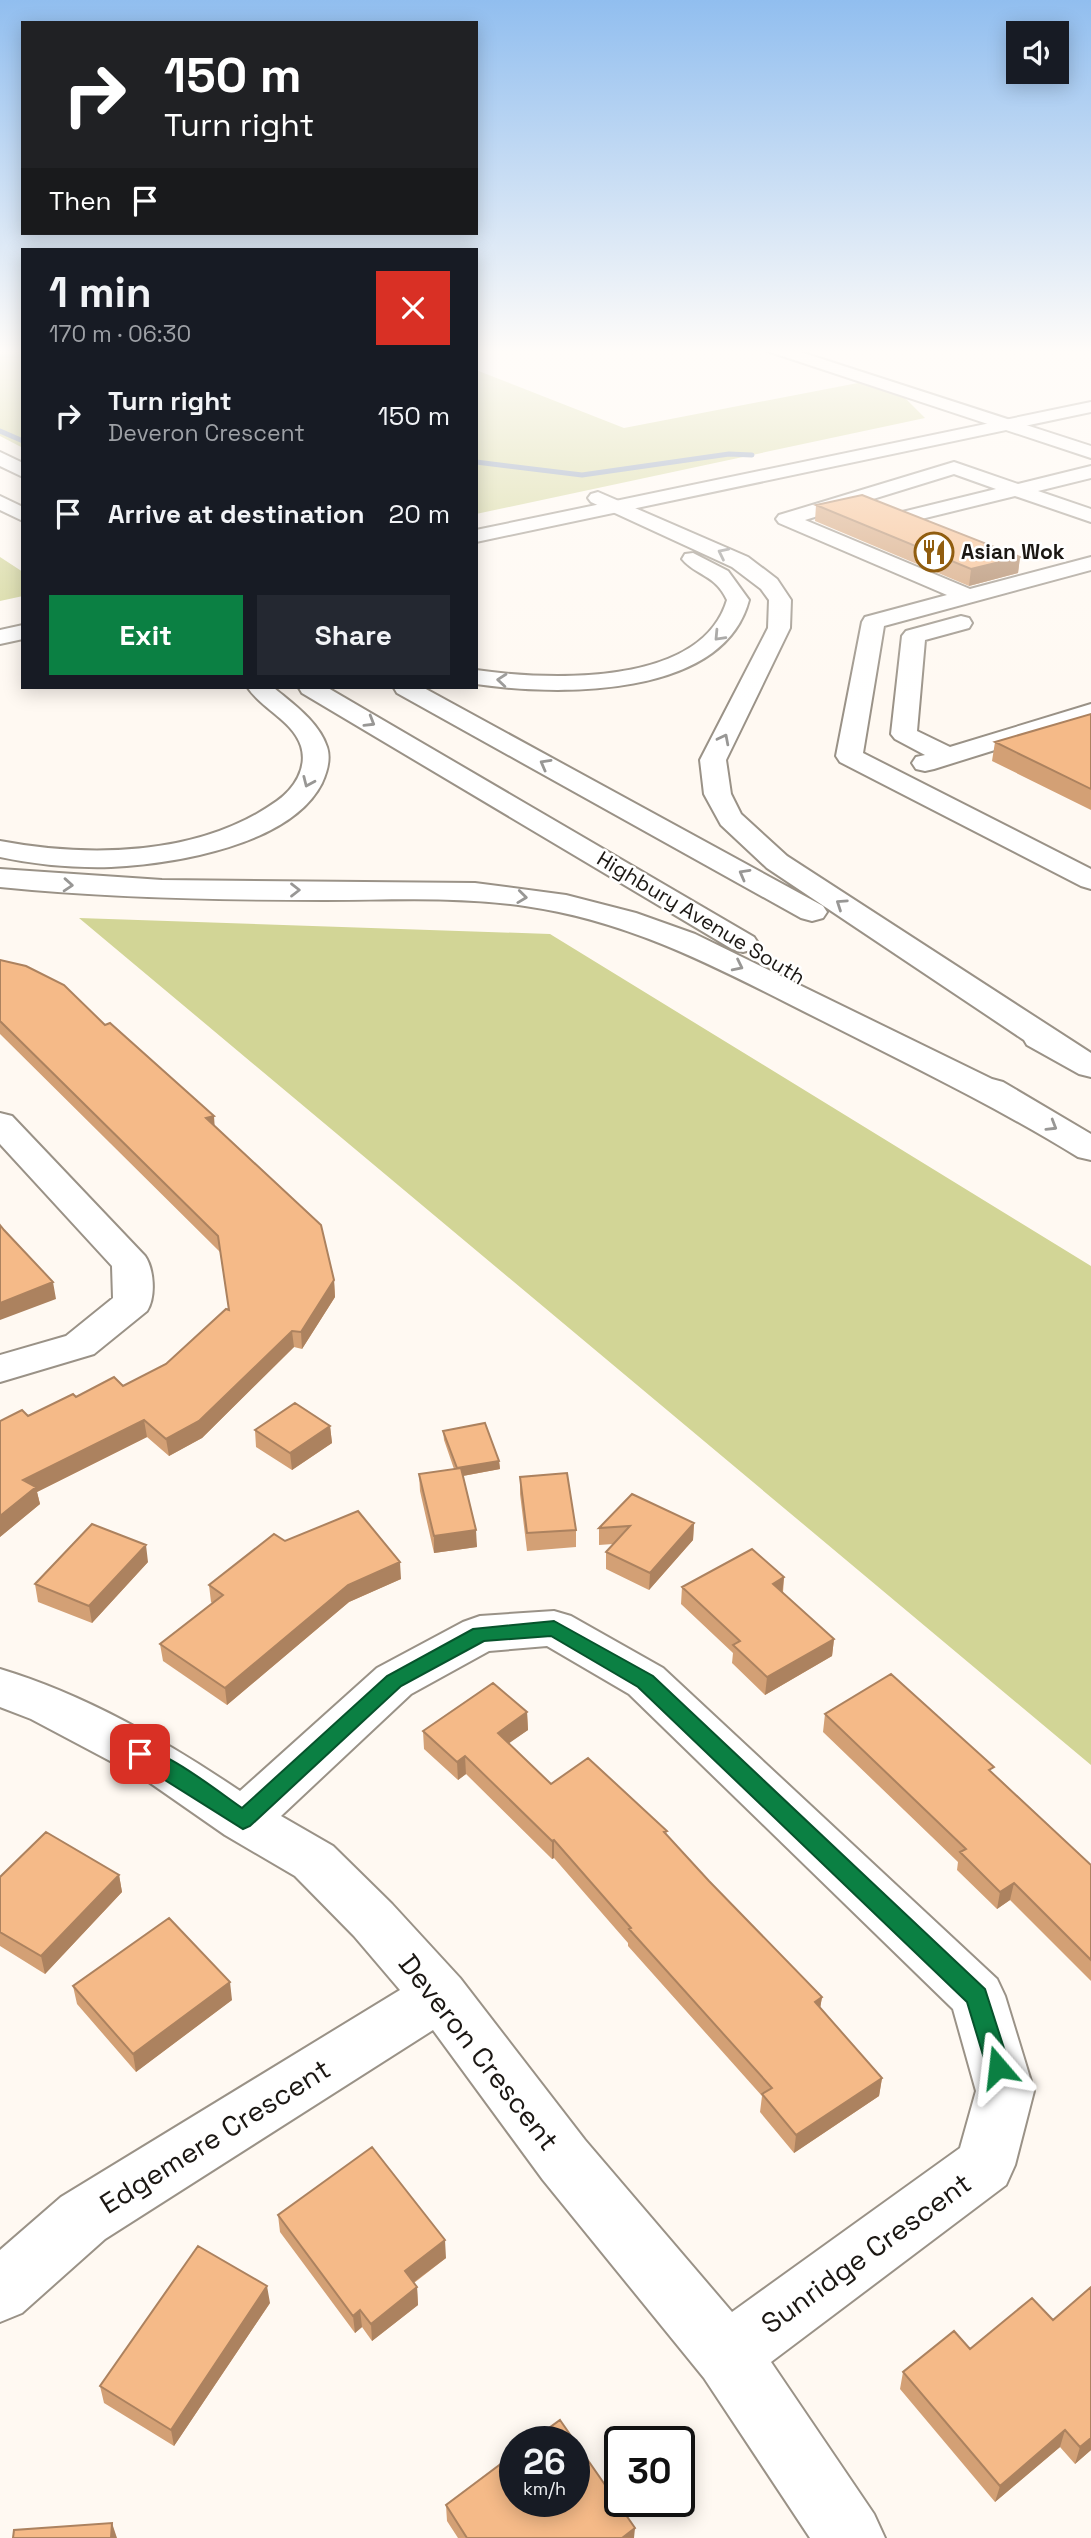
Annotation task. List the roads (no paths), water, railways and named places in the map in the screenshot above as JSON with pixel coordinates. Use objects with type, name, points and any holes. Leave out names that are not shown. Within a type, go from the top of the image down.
[{"type":"main road","points":[[478,535],[759,466]]},
{"type":"main road","points":[[968,596],[786,519],[954,468],[1091,516]]},
{"type":"main road","points":[[905,517],[1091,472]]},
{"type":"main road","points":[[856,498],[939,531]]},
{"type":"main road","points":[[0,502],[21,514]]},
{"type":"main road","points":[[478,677],[539,683],[628,677],[685,659],[704,650],[733,618],[738,600],[732,585],[723,577],[594,505]]},
{"type":"main road","points":[[478,523],[594,505],[740,562],[769,584],[780,600],[779,628],[713,760],[712,785],[723,810],[746,836],[777,862],[1061,1050]]},
{"type":"main road","points":[[1023,563],[1088,589]]},
{"type":"main road","points":[[1091,563],[873,622],[849,756],[1091,880]]},
{"type":"main road","points":[[948,756],[904,734],[914,636],[985,617]]},
{"type":"main road","points":[[0,625],[21,620]]},
{"type":"main road","points":[[0,637],[21,632]]},
{"type":"main road","points":[[0,849],[53,858],[117,858],[212,842],[273,818],[303,794],[311,781],[316,757],[314,745],[294,718],[261,689]]},
{"type":"main road","name":"Highbury Avenue South","points":[[313,689],[1091,1149]]},
{"type":"main road","points":[[408,689],[1091,1067]]},
{"type":"main road","points":[[886,775],[1091,712]]},
{"type":"main road","points":[[0,878],[63,885],[160,890],[457,891],[523,896],[570,904],[643,924],[684,940],[1012,1102]]},
{"type":"main road","points":[[0,1123],[131,1264],[133,1302],[80,1345],[0,1369]]},
{"type":"main road","name":"Sunridge Crescent","points":[[243,1820],[394,1681],[480,1634],[554,1628],[646,1681],[977,1996],[1004,2091],[985,2165],[727,2355]]},
{"type":"main road","name":"Deveron Crescent","points":[[0,1687],[48,1706],[164,1766],[243,1820],[314,1861],[373,1920],[440,1995],[564,2160],[727,2355],[850,2538]]},
{"type":"main road","name":"Edgemere Crescent","points":[[0,2291],[83,2218],[440,1995]]},
{"type":"waterway","points":[[512,466],[582,475],[642,466]]},
{"type":"place","name":"Asian Wok","points":[[934,552]]}]
